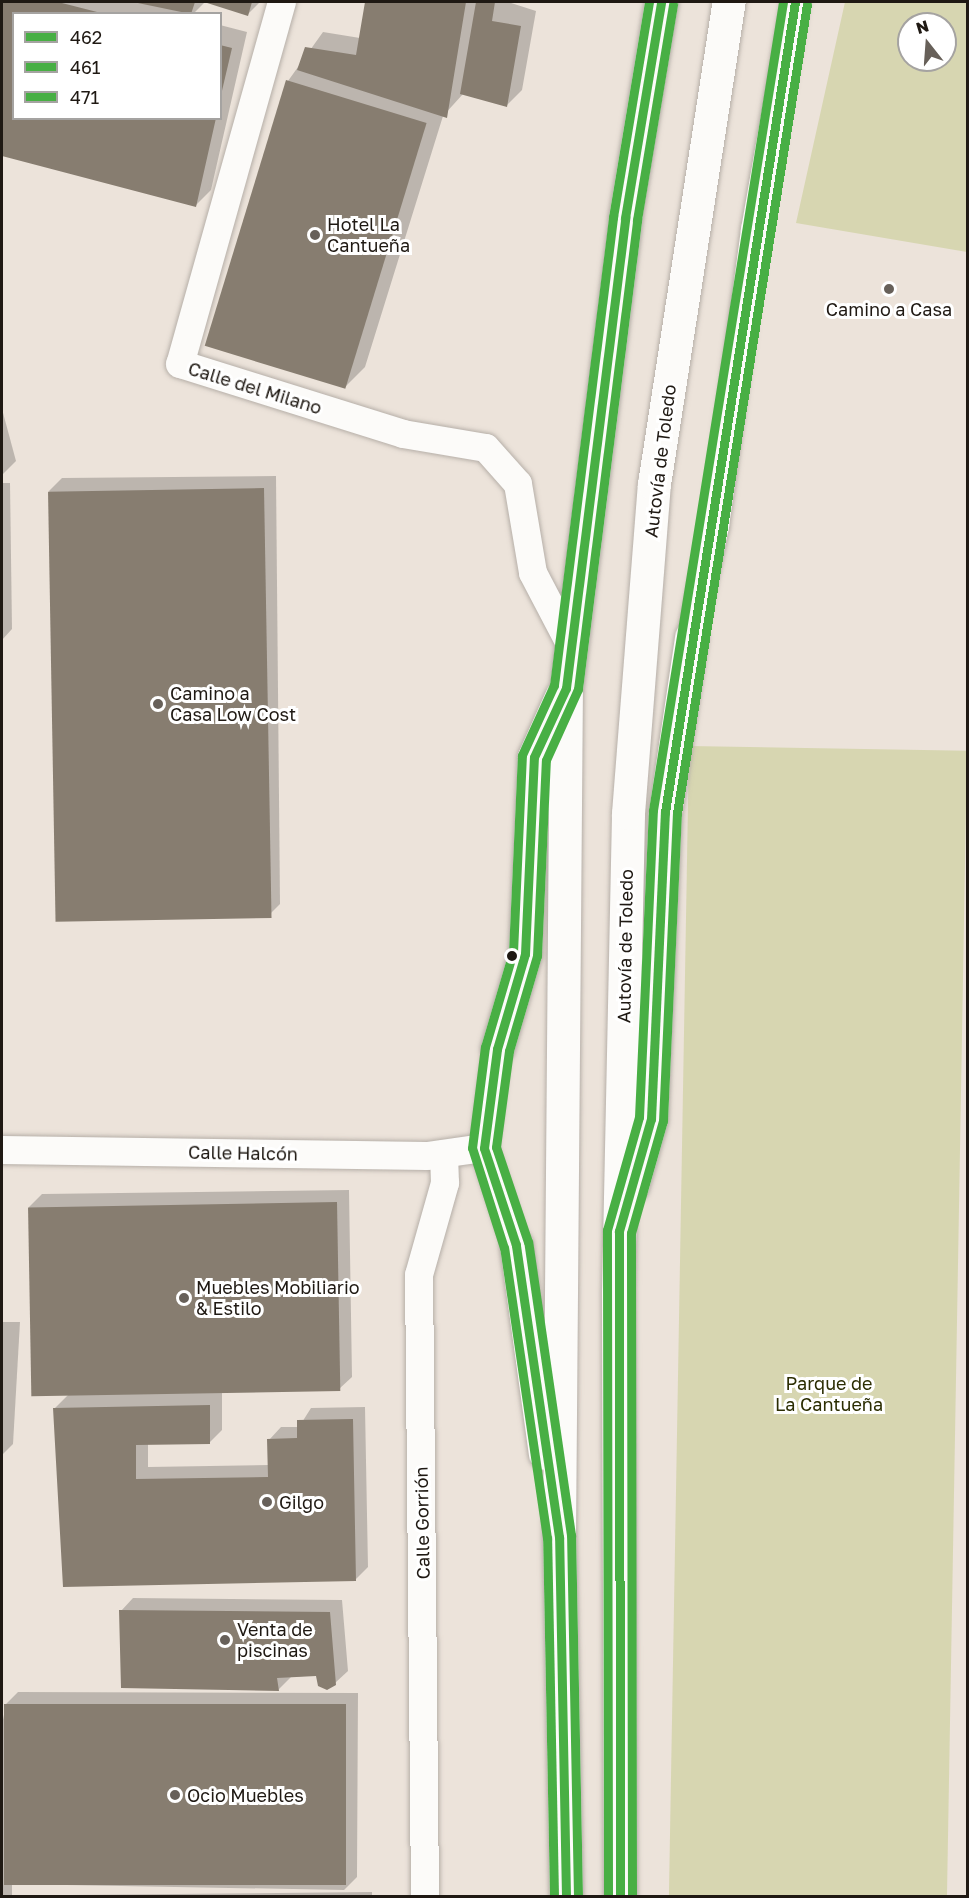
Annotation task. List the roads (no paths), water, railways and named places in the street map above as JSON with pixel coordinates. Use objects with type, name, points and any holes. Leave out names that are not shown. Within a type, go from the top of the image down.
[{"type":"highway","points":[[566,1896],[559,1537],[566,688],[569,642],[625,218],[661,2]]},
{"type":"highway","name":"Autovía de Toledo","points":[[620,1896],[619,1230],[628,813],[654,483],[729,2]]},
{"type":"highway","points":[[619,1230],[651,1119],[665,812],[691,637]]},
{"type":"highway","points":[[497,1049],[525,954],[534,757],[566,688]]},
{"type":"highway","points":[[516,1245],[559,1537]]},
{"type":"street","name":"Calle del Milano","points":[[282,2],[180,364],[404,434],[486,448],[518,484],[533,573],[569,642]]},
{"type":"street","points":[[691,637],[715,526],[754,230],[795,2]]},
{"type":"street","points":[[497,1049],[484,1148],[516,1245]]},
{"type":"street","name":"Calle Halcón","points":[[2,1150],[444,1154],[484,1148]]},
{"type":"street","name":"Calle Gorrión","points":[[425,1896],[419,1275],[445,1183],[444,1154]]},
{"type":"place","name":"Hotel La Cantueña","points":[[315,235]]},
{"type":"place","name":"Camino a Casa","points":[[889,289]]},
{"type":"place","name":"Camino a Casa Low Cost","points":[[158,704]]},
{"type":"place","name":"Muebles Mobiliario & Estilo","points":[[184,1298]]},
{"type":"place","name":"Gilgo","points":[[267,1502]]},
{"type":"place","name":"Venta de piscinas","points":[[225,1640]]},
{"type":"place","name":"Ocio Muebles","points":[[175,1795]]},
{"type":"park label","name":"Parque de La Cantueña","points":[[829,1394]]}]
